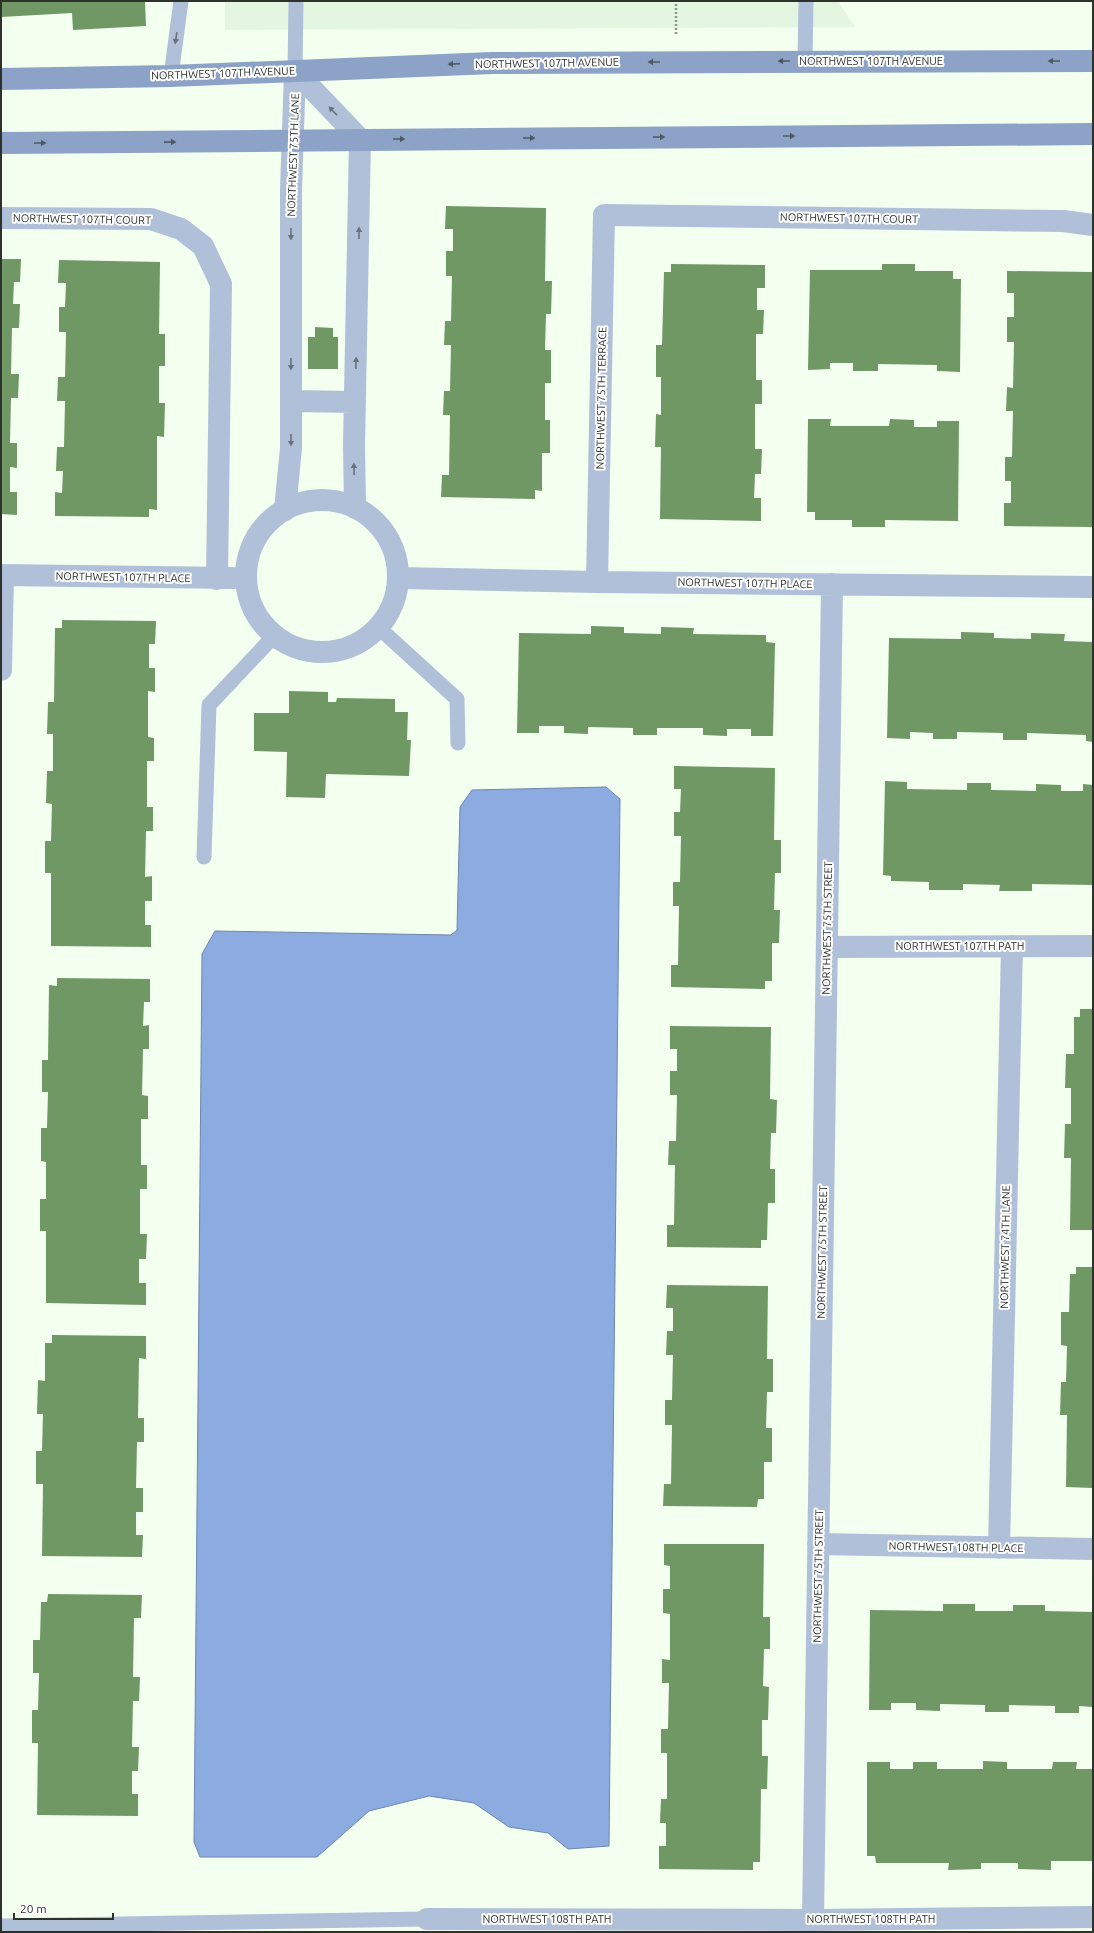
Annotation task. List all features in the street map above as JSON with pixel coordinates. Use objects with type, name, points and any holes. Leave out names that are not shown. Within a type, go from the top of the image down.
[{"type":"main road","name":"NORTHWEST 107TH AVENUE","points":[[1,79],[171,76],[492,63],[1093,61]]},
{"type":"main road","points":[[1,143],[1093,134]]},
{"type":"street","name":"NORTHWEST 75TH LANE","points":[[295,71],[360,139]]},
{"type":"street","name":"NORTHWEST 75TH LANE","points":[[285,510],[291,448],[291,190],[295,71]]},
{"type":"street","points":[[355,508],[355,402],[360,139]]},
{"type":"street","name":"NORTHWEST 107TH COURT","points":[[604,215],[1063,221],[1093,225]]},
{"type":"street","name":"NORTHWEST 75TH TERRACE","points":[[597,582],[604,215]]},
{"type":"street","name":"NORTHWEST 107TH COURT","points":[[1,218],[151,219],[181,229],[203,246],[221,284],[217,579]]},
{"type":"street","points":[[291,401],[355,402]]},
{"type":"street","points":[[315,500],[336,501],[355,508],[373,520],[386,537],[395,556],[398,578],[395,596],[388,612],[378,627],[360,642],[339,650],[316,652],[294,648],[274,636],[259,619],[249,600],[246,578],[249,555],[258,534],[274,517],[285,510],[315,500]]},
{"type":"street","points":[[1,670],[2,575]]},
{"type":"street","name":"NORTHWEST 107TH PLACE","points":[[2,575],[217,579],[246,578]]},
{"type":"street","name":"NORTHWEST 107TH PLACE","points":[[398,578],[597,582],[1093,587]]},
{"type":"street","name":"NORTHWEST 75TH STREET","points":[[813,1920],[832,584]]},
{"type":"street","name":"NORTHWEST 74TH LANE","points":[[999,1548],[1012,946]]},
{"type":"street","name":"NORTHWEST 107TH PATH","points":[[827,947],[1093,946]]},
{"type":"street","name":"NORTHWEST 108TH PLACE","points":[[818,1544],[1093,1549]]},
{"type":"street","name":"NORTHWEST 108TH PATH","points":[[427,1919],[813,1920],[1093,1917]]},
{"type":"lane","points":[[171,76],[181,1]]},
{"type":"lane","points":[[295,71],[296,1]]},
{"type":"lane","points":[[805,61],[806,1]]},
{"type":"lane","points":[[378,627],[457,699],[458,743]]},
{"type":"lane","points":[[204,857],[209,705],[274,636]]},
{"type":"lane","name":"NORTHWEST 108TH PATH","points":[[1,1926],[427,1919]]},
{"type":"path","points":[[676,1],[676,37]]},
{"type":"shaded area","points":[[225,1],[838,1],[855,27],[225,30]]},
{"type":"water","points":[[606,787],[620,799],[609,1846],[568,1849],[548,1833],[509,1827],[474,1803],[429,1796],[369,1811],[317,1857],[200,1857],[194,1842],[202,954],[215,931],[451,935],[457,930],[460,807],[472,790]]},
{"type":"building","points":[[1,1],[145,1],[146,26],[73,30],[72,13],[1,17]]},
{"type":"building","points":[[446,206],[546,208],[545,281],[552,281],[551,314],[546,314],[545,350],[551,350],[551,383],[545,383],[545,420],[550,420],[550,453],[542,453],[542,491],[535,490],[535,499],[441,497],[442,475],[449,475],[450,415],[443,415],[444,391],[450,391],[451,345],[444,345],[445,321],[451,321],[452,276],[446,276],[446,251],[453,251],[453,229],[445,229]]},
{"type":"building","points":[[1,259],[21,259],[20,282],[14,282],[13,304],[20,304],[19,328],[12,328],[11,374],[19,374],[18,398],[11,398],[10,443],[17,443],[17,468],[10,467],[10,492],[17,492],[17,515],[1,514]]},
{"type":"building","points":[[59,260],[160,262],[159,334],[165,334],[165,366],[159,366],[159,403],[165,403],[164,437],[157,436],[157,510],[149,509],[149,517],[55,516],[55,492],[62,493],[63,471],[56,471],[57,447],[64,447],[65,401],[57,401],[58,377],[65,377],[66,332],[59,332],[59,307],[65,307],[66,283],[58,283]]},
{"type":"building","points":[[671,264],[765,265],[765,288],[757,288],[757,310],[764,310],[763,334],[756,334],[756,380],[762,380],[762,404],[755,404],[755,449],[762,449],[761,474],[755,474],[754,498],[761,498],[761,521],[660,519],[661,447],[655,447],[656,414],[661,415],[661,377],[656,377],[656,345],[662,345],[664,272],[671,272]]},
{"type":"building","points":[[882,264],[915,264],[915,271],[953,271],[953,279],[961,279],[960,372],[937,371],[937,365],[878,364],[878,371],[853,371],[853,363],[830,363],[830,369],[808,370],[810,270],[882,270]]},
{"type":"building","points":[[1007,271],[1093,272],[1093,527],[1004,526],[1004,503],[1011,503],[1011,481],[1005,481],[1005,457],[1012,457],[1013,411],[1006,411],[1007,387],[1013,388],[1014,342],[1007,342],[1007,317],[1014,317],[1014,293],[1007,293]]},
{"type":"building","points":[[315,327],[333,328],[333,337],[338,337],[338,369],[308,369],[308,337],[315,337]]},
{"type":"building","points":[[808,419],[831,419],[830,426],[889,426],[890,419],[914,420],[914,427],[937,427],[937,421],[959,421],[958,521],[885,520],[885,527],[852,527],[852,520],[815,520],[815,512],[807,512]]},
{"type":"building","points":[[62,620],[156,621],[155,644],[149,644],[149,668],[155,668],[155,692],[148,691],[148,737],[154,738],[154,761],[147,761],[147,807],[153,807],[153,831],[146,831],[145,877],[152,876],[152,901],[145,901],[145,925],[151,925],[151,947],[51,946],[51,873],[45,873],[45,841],[51,841],[52,804],[46,803],[47,771],[53,771],[53,734],[47,734],[48,702],[54,702],[55,628],[62,628]]},
{"type":"building","points":[[591,626],[624,627],[624,633],[661,634],[661,627],[694,628],[693,634],[766,635],[766,642],[775,643],[773,736],[751,736],[751,729],[727,729],[727,736],[703,735],[703,728],[657,728],[657,735],[633,735],[633,728],[588,727],[588,734],[564,733],[564,726],[539,726],[539,733],[517,733],[519,633],[591,634]]},
{"type":"building","points":[[961,632],[994,633],[994,638],[1031,639],[1031,633],[1065,634],[1064,641],[1093,642],[1093,742],[1086,741],[1086,735],[1027,733],[1027,740],[1003,740],[1003,733],[957,732],[957,739],[933,739],[933,733],[910,732],[910,739],[887,738],[889,638],[961,639]]},
{"type":"building","points":[[289,691],[328,692],[328,702],[336,702],[337,698],[395,699],[395,712],[408,712],[407,740],[411,740],[409,776],[326,774],[325,798],[286,797],[287,752],[254,751],[254,713],[289,713]]},
{"type":"building","points":[[674,766],[775,768],[774,840],[781,840],[781,873],[775,873],[774,910],[780,910],[779,943],[772,943],[772,981],[765,981],[765,989],[671,987],[671,965],[678,965],[679,906],[673,906],[673,882],[680,882],[681,836],[674,836],[674,812],[680,812],[681,789],[674,789]]},
{"type":"building","points":[[885,781],[907,782],[907,789],[967,790],[967,783],[991,783],[991,790],[1036,791],[1036,784],[1061,785],[1061,791],[1083,791],[1083,784],[1093,785],[1093,885],[1032,884],[1032,891],[999,891],[1000,885],[963,884],[963,890],[929,890],[929,882],[891,881],[891,876],[883,875]]},
{"type":"building","points":[[57,978],[150,979],[150,1002],[144,1002],[143,1026],[149,1025],[149,1049],[143,1049],[142,1095],[148,1096],[148,1119],[141,1119],[141,1165],[147,1165],[147,1189],[140,1189],[140,1234],[147,1234],[146,1259],[139,1259],[139,1283],[146,1283],[146,1305],[46,1303],[46,1231],[40,1231],[40,1199],[46,1199],[46,1162],[41,1161],[41,1128],[47,1128],[48,1092],[42,1092],[42,1060],[48,1060],[49,985],[57,986]]},
{"type":"building","points":[[1080,1009],[1093,1009],[1093,1230],[1070,1230],[1071,1158],[1064,1158],[1065,1124],[1071,1124],[1071,1088],[1065,1088],[1066,1054],[1074,1054],[1074,1017],[1080,1017]]},
{"type":"building","points":[[670,1026],[771,1027],[770,1099],[777,1100],[776,1133],[771,1133],[770,1169],[775,1169],[775,1203],[768,1203],[767,1240],[761,1240],[761,1248],[667,1247],[667,1225],[674,1225],[675,1165],[668,1165],[669,1141],[676,1141],[677,1095],[670,1095],[670,1071],[677,1071],[677,1049],[670,1049]]},
{"type":"building","points":[[1076,1267],[1093,1267],[1093,1488],[1066,1487],[1067,1415],[1060,1415],[1061,1382],[1066,1382],[1067,1346],[1061,1345],[1061,1312],[1069,1312],[1070,1274],[1076,1274]]},
{"type":"building","points":[[667,1285],[768,1286],[767,1359],[773,1359],[773,1392],[767,1392],[766,1428],[772,1428],[772,1462],[764,1462],[764,1499],[758,1499],[757,1507],[663,1506],[664,1484],[671,1484],[672,1425],[665,1425],[665,1400],[672,1400],[673,1355],[666,1355],[667,1331],[673,1331],[673,1308],[666,1308]]},
{"type":"building","points":[[52,1335],[146,1336],[146,1359],[139,1358],[138,1418],[144,1418],[144,1442],[137,1442],[136,1488],[143,1488],[143,1512],[136,1512],[136,1535],[143,1535],[142,1557],[42,1556],[43,1484],[36,1484],[36,1451],[42,1451],[43,1414],[37,1414],[38,1380],[45,1381],[45,1343],[52,1343]]},
{"type":"building","points":[[664,1544],[764,1544],[763,1617],[770,1617],[770,1649],[764,1649],[763,1686],[769,1687],[768,1720],[762,1720],[762,1756],[768,1756],[767,1789],[761,1789],[760,1862],[753,1862],[753,1870],[659,1869],[659,1846],[666,1846],[666,1823],[660,1823],[661,1799],[667,1799],[667,1753],[661,1753],[661,1729],[668,1729],[669,1683],[662,1683],[662,1659],[670,1660],[670,1614],[663,1613],[663,1589],[670,1589],[670,1566],[664,1565]]},
{"type":"building","points":[[48,1594],[142,1595],[141,1618],[134,1618],[133,1677],[140,1677],[139,1701],[133,1701],[132,1747],[139,1747],[138,1771],[132,1771],[132,1794],[138,1794],[138,1816],[37,1815],[38,1743],[32,1743],[32,1710],[38,1710],[39,1673],[33,1673],[33,1640],[40,1640],[41,1602],[47,1602]]},
{"type":"building","points":[[943,1604],[975,1604],[975,1611],[1013,1611],[1013,1605],[1045,1605],[1045,1611],[1093,1612],[1093,1707],[1079,1706],[1079,1713],[1055,1713],[1055,1706],[1009,1705],[1009,1712],[985,1712],[985,1705],[940,1704],[940,1711],[916,1710],[916,1703],[891,1703],[891,1710],[869,1710],[870,1610],[943,1611]]},
{"type":"building","points":[[983,1761],[1007,1762],[1007,1769],[1052,1769],[1053,1762],[1077,1762],[1076,1769],[1093,1769],[1093,1861],[1051,1861],[1051,1870],[1018,1869],[1018,1863],[981,1863],[981,1869],[948,1870],[949,1863],[876,1863],[875,1856],[867,1856],[867,1762],[890,1762],[890,1769],[913,1769],[913,1762],[937,1762],[937,1769],[983,1769]]}]
